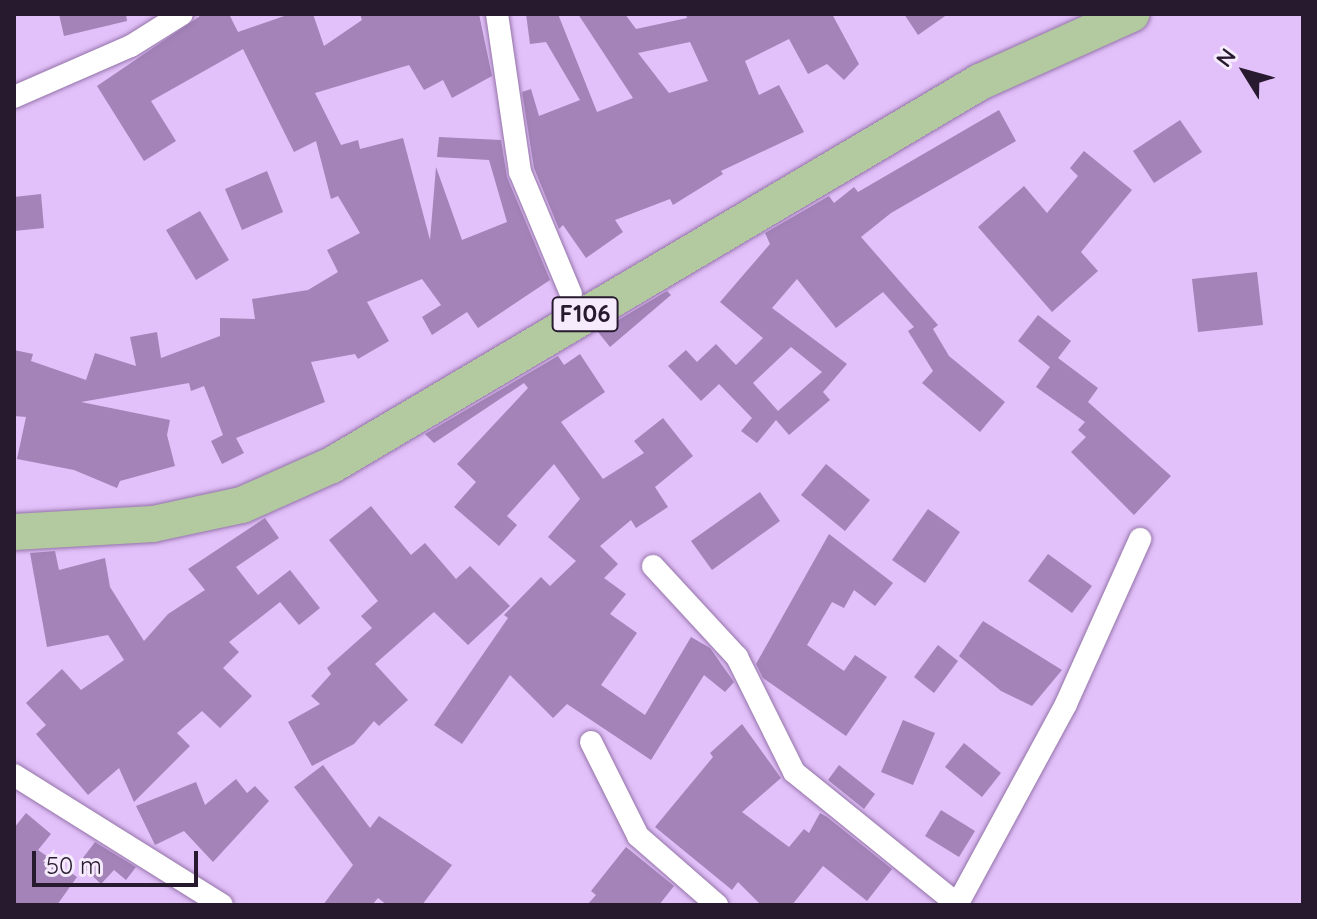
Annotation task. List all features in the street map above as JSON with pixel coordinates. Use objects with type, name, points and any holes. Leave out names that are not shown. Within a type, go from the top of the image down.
[{"type":"main road","name":"F106","points":[[14,507],[150,500],[235,481],[321,443],[969,60],[1071,14]]},
{"type":"main road","name":"F106","points":[[14,532],[153,524],[242,505],[332,465],[980,82],[1131,14]]},
{"type":"street","points":[[14,97],[131,46],[182,14]]},
{"type":"street","points":[[497,14],[520,172],[571,294]]},
{"type":"street","points":[[653,566],[737,657],[794,772],[957,905],[1006,824],[1066,704],[1140,539]]},
{"type":"street","points":[[591,742],[638,836],[717,905]]},
{"type":"street","points":[[14,775],[220,904]]},
{"type":"building","points":[[59,14],[126,14],[127,21],[64,36]]},
{"type":"building","points":[[203,14],[229,14],[238,32],[290,14],[313,14],[324,46],[362,20],[360,14],[479,14],[492,76],[452,98],[443,80],[424,90],[409,65],[315,93],[341,145],[358,140],[360,149],[403,138],[430,240],[436,167],[462,240],[507,222],[489,160],[437,157],[439,137],[501,140],[507,177],[550,280],[478,328],[467,312],[432,335],[422,317],[441,305],[422,279],[367,302],[389,341],[358,359],[355,354],[311,362],[325,402],[236,438],[244,453],[222,464],[211,441],[223,435],[204,386],[191,391],[189,383],[81,402],[170,420],[167,435],[175,466],[120,481],[117,488],[74,470],[17,459],[26,417],[14,416],[14,350],[33,354],[31,361],[86,380],[95,353],[136,366],[130,337],[157,332],[161,358],[220,336],[220,318],[255,319],[252,299],[308,290],[338,272],[327,250],[360,233],[338,196],[331,199],[316,141],[294,152],[243,49],[151,101],[176,141],[144,161],[97,86]]},
{"type":"building","points":[[526,14],[558,14],[597,112],[633,98],[578,14],[625,14],[636,29],[687,18],[686,14],[832,14],[859,64],[844,80],[827,64],[808,74],[789,39],[745,61],[759,95],[779,85],[804,132],[721,171],[723,174],[673,205],[670,199],[615,220],[623,232],[586,258],[563,225],[559,229],[534,168],[522,92],[531,89],[539,116],[580,100],[546,42],[530,44]],"holes":[[[690,42],[708,81],[669,93],[638,53]]]},
{"type":"building","points":[[904,14],[948,14],[918,35]]},
{"type":"building","points":[[999,110],[1016,141],[891,213],[861,237],[938,325],[933,329],[949,356],[1005,402],[980,432],[922,383],[933,371],[908,331],[914,327],[883,292],[836,328],[797,279],[772,308],[847,364],[823,392],[830,400],[789,435],[776,420],[757,443],[741,431],[752,418],[719,384],[701,401],[668,366],[686,350],[697,362],[716,344],[736,365],[763,338],[720,302],[770,244],[765,233],[829,196],[834,203],[854,187],[858,192]],"holes":[[[791,347],[822,372],[778,411],[753,383]]]},
{"type":"building","points":[[1180,120],[1202,152],[1154,183],[1133,151]]},
{"type":"building","points":[[1084,151],[1132,190],[1081,252],[1098,271],[1052,312],[978,227],[1024,186],[1047,213],[1078,176],[1070,168]]},
{"type":"building","points":[[267,171],[283,212],[242,230],[225,189]]},
{"type":"building","points":[[41,194],[44,228],[14,231],[14,197]]},
{"type":"building","points":[[200,211],[229,260],[196,280],[166,230]]},
{"type":"building","points":[[1257,272],[1263,325],[1198,332],[1192,279]]},
{"type":"building","points":[[667,291],[671,295],[610,347],[598,332]]},
{"type":"building","points":[[1038,315],[1071,341],[1058,358],[1098,388],[1088,402],[1171,476],[1134,515],[1071,452],[1086,437],[1078,430],[1085,422],[1036,387],[1050,367],[1018,341]]},
{"type":"building","points":[[580,354],[605,392],[561,422],[603,479],[644,453],[634,441],[663,418],[693,456],[655,487],[668,507],[636,528],[631,520],[600,546],[618,564],[604,578],[626,594],[610,614],[637,633],[601,685],[645,715],[691,637],[710,648],[734,682],[725,692],[704,675],[651,760],[567,704],[553,718],[510,675],[462,744],[434,725],[508,618],[504,615],[541,577],[550,586],[576,561],[548,537],[580,499],[554,464],[507,516],[517,525],[499,546],[454,507],[476,482],[457,464],[528,388],[524,383],[434,443],[425,434],[558,356],[564,365]]},
{"type":"building","points":[[826,464],[870,500],[845,531],[801,495]]},
{"type":"building","points":[[760,492],[780,521],[712,570],[691,541]]},
{"type":"building","points":[[371,506],[411,555],[425,543],[456,579],[470,566],[510,606],[468,645],[434,612],[375,664],[408,700],[379,726],[374,721],[354,744],[312,766],[288,722],[320,704],[311,696],[331,674],[327,668],[372,628],[361,616],[378,601],[329,540]]},
{"type":"building","points":[[928,509],[960,532],[925,583],[892,560]]},
{"type":"building","points":[[265,518],[279,538],[236,567],[258,595],[290,570],[320,608],[299,625],[280,602],[229,642],[239,652],[223,668],[252,696],[220,728],[202,711],[177,733],[190,746],[134,802],[119,768],[88,795],[36,734],[46,725],[26,703],[62,669],[81,690],[124,660],[108,635],[47,647],[30,553],[55,551],[59,570],[105,558],[110,587],[144,641],[168,614],[205,590],[188,569]]},
{"type":"building","points":[[829,534],[893,583],[875,606],[854,590],[844,608],[832,602],[807,645],[844,671],[855,655],[887,677],[846,736],[763,678],[756,664]]},
{"type":"building","points":[[1048,554],[1092,586],[1072,613],[1028,581]]},
{"type":"building","points":[[983,621],[1062,670],[1032,706],[1001,691],[959,656]]},
{"type":"building","points":[[938,645],[958,661],[934,693],[914,677]]},
{"type":"building","points":[[903,720],[935,733],[913,785],[881,772]]},
{"type":"building","points":[[742,724],[781,778],[742,812],[789,847],[804,829],[809,833],[820,813],[827,817],[892,869],[867,901],[823,866],[792,905],[761,905],[738,882],[732,890],[655,827],[713,757],[710,753]]},
{"type":"building","points":[[964,743],[1001,773],[982,797],[945,767]]},
{"type":"building","points":[[323,765],[370,828],[379,816],[452,865],[422,905],[387,905],[378,898],[372,905],[323,905],[353,865],[294,787]]},
{"type":"building","points":[[839,765],[875,794],[864,809],[828,780]]},
{"type":"building","points":[[236,779],[247,793],[255,786],[269,801],[213,862],[184,831],[155,845],[136,806],[196,782],[205,805]]},
{"type":"building","points":[[941,810],[975,831],[959,857],[925,836]]},
{"type":"building","points":[[26,813],[51,834],[38,850],[77,877],[57,905],[14,905],[14,828]]},
{"type":"building","points":[[95,842],[136,867],[126,880],[114,870],[101,884],[79,863]]},
{"type":"building","points":[[626,847],[674,886],[659,905],[587,905],[596,895],[591,891]]}]
